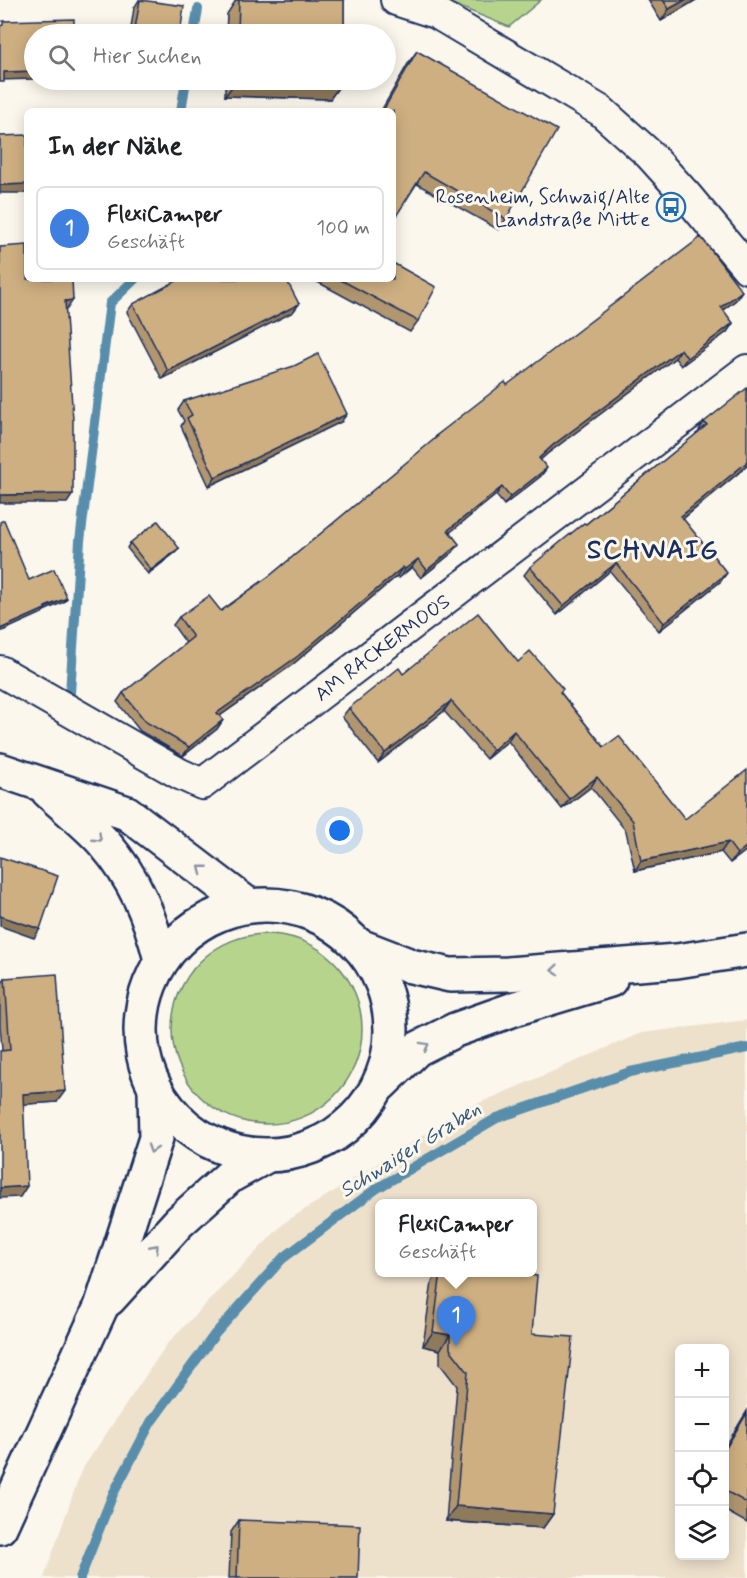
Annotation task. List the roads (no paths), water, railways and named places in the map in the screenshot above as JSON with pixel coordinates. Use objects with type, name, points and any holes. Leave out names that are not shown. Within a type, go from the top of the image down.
[{"type":"main road","points":[[0,770],[127,813],[248,905]]},
{"type":"main road","points":[[40,784],[105,844],[139,894],[152,925],[161,960]]},
{"type":"main road","points":[[0,1527],[101,1307],[156,1138],[155,1091],[141,1048],[143,1002],[161,960],[184,933],[214,915],[248,905],[290,906],[330,921],[362,947],[411,966],[450,975],[507,974],[676,961],[747,950]]},
{"type":"main road","points":[[362,947],[386,989],[389,1008],[393,1037],[381,1084]]},
{"type":"main road","points":[[155,1091],[184,1126],[222,1149],[266,1156],[313,1148],[353,1123],[381,1084],[417,1049],[455,1030],[517,1008],[676,961]]},
{"type":"main road","points":[[101,1307],[179,1222],[230,1176],[266,1156]]},
{"type":"street","points":[[396,0],[436,13],[601,111],[664,170],[747,268]]},
{"type":"street","name":"AM RACKERMOOS","points":[[0,671],[180,774],[202,784],[747,370]]},
{"type":"waterway","points":[[196,24],[198,9]]},
{"type":"waterway","points":[[181,108],[184,90]]},
{"type":"waterway","points":[[70,693],[80,541],[110,303],[132,282]]},
{"type":"waterway","name":"Schwaiger Graben","points":[[80,1578],[113,1494],[151,1422],[215,1334],[282,1259],[376,1189],[497,1118],[630,1072],[747,1048]]},
{"type":"place","name":"Rosenheim, Schwaig/Alte Landstraße Mitte","points":[[671,207]]},
{"type":"place","name":"FlexiCamper","points":[[456,1346]]},
{"type":"district","name":"SCHWAIG","points":[[653,549]]}]
